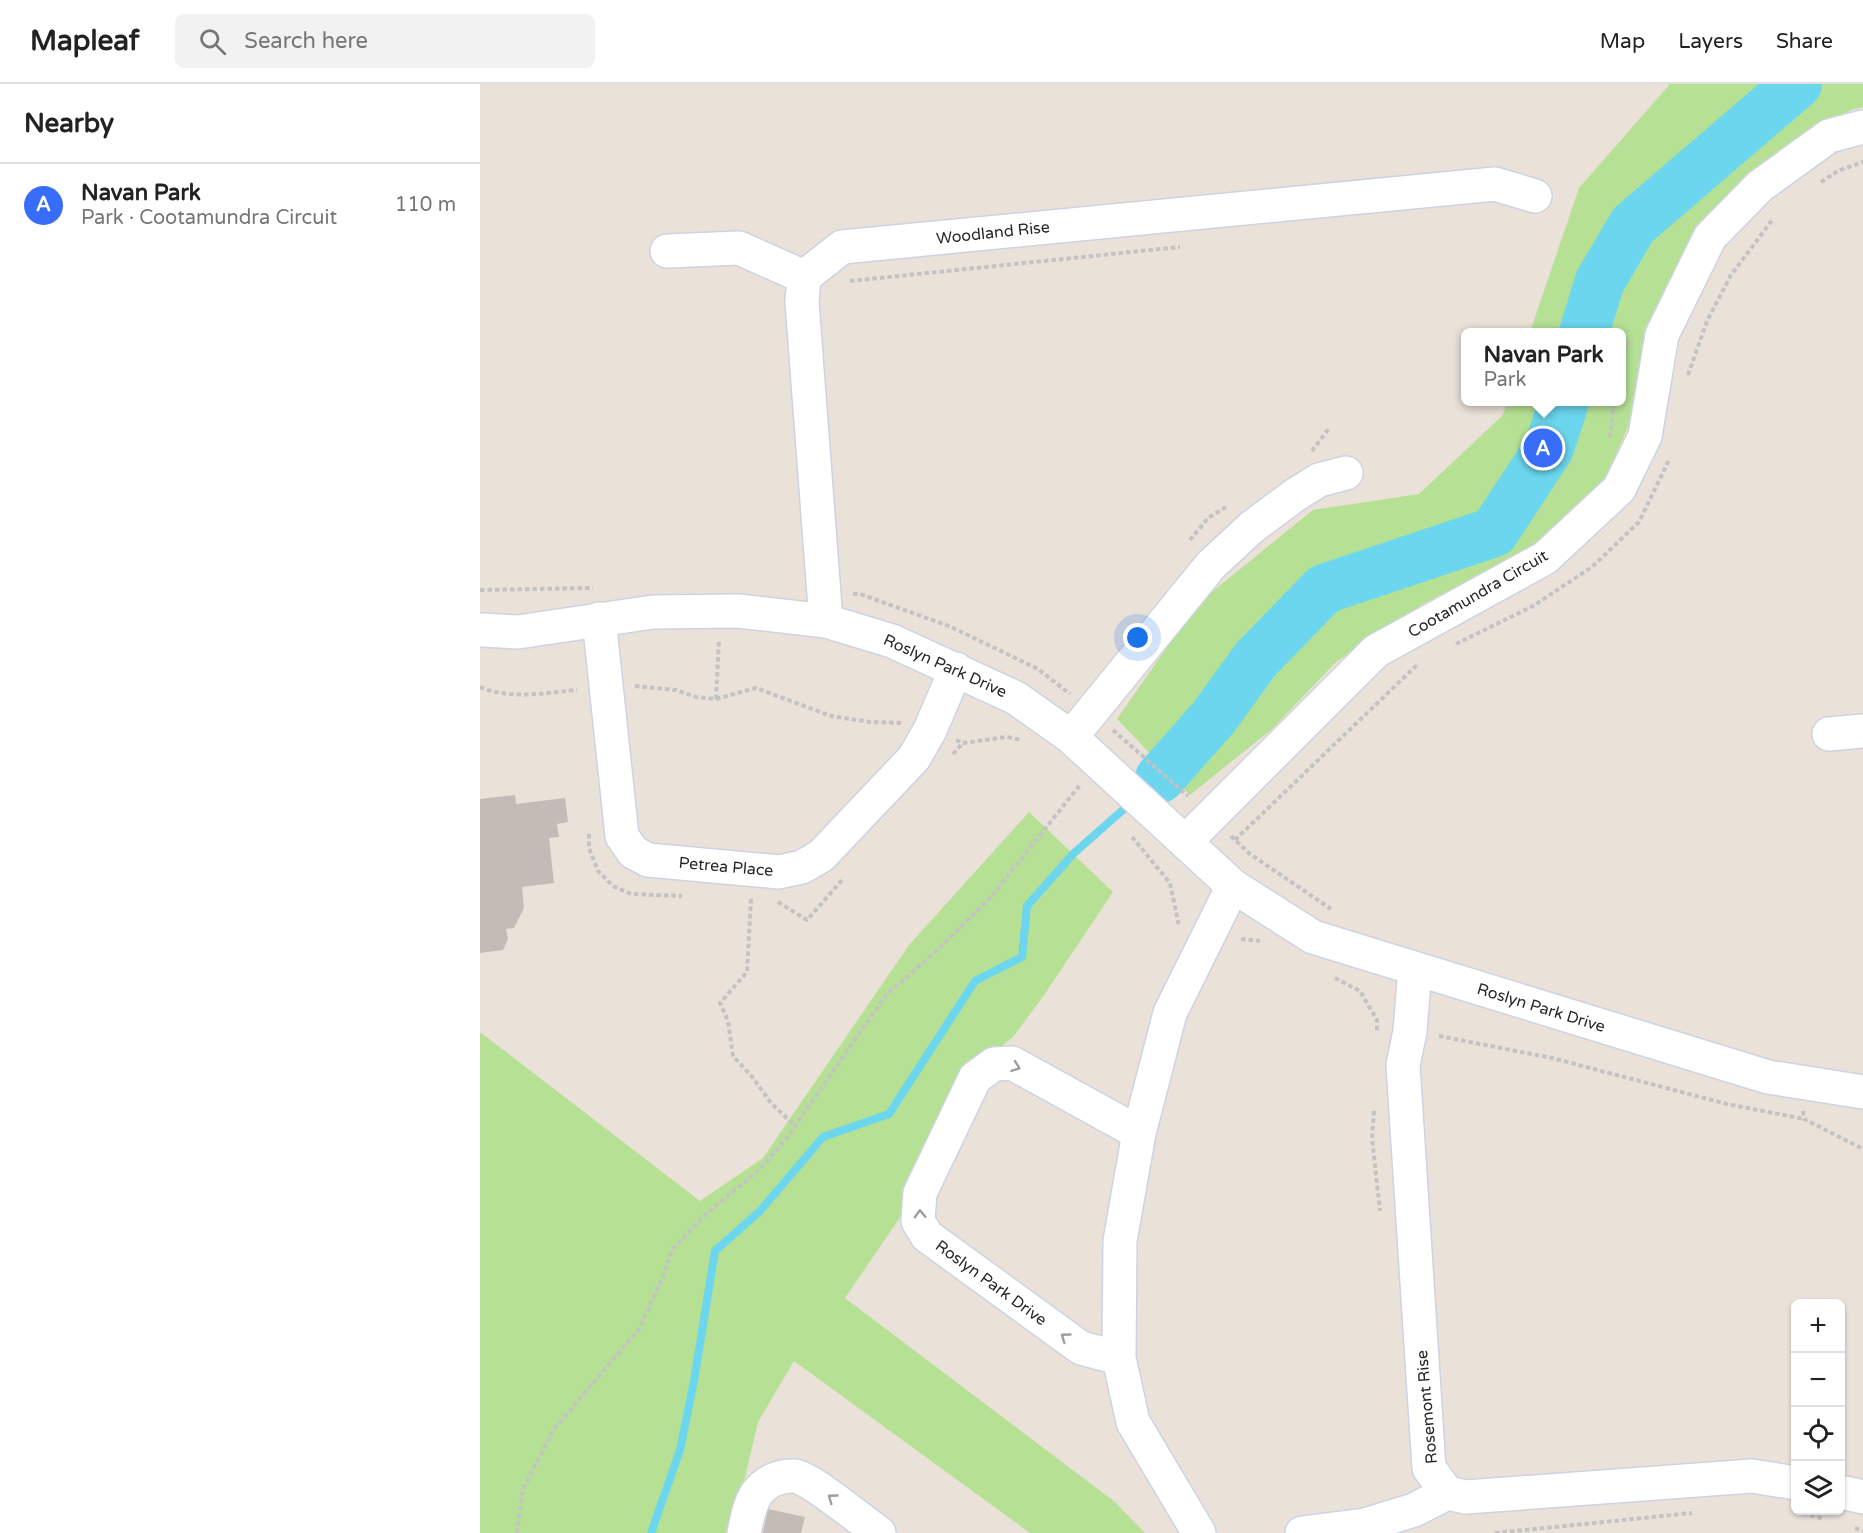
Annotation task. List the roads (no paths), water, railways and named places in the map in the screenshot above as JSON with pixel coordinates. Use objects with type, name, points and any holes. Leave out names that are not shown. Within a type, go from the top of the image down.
[{"type":"street","name":"Cootamundra Circuit","points":[[1185,842],[1202,809],[1376,651],[1545,558],[1619,489],[1645,436],[1662,335],[1710,237],[1760,186],[1828,136],[1863,127]]},
{"type":"street","name":"Woodland Rise","points":[[804,277],[842,247],[1495,184],[1534,196]]},
{"type":"street","points":[[667,251],[739,248],[804,277],[803,313],[826,621]]},
{"type":"street","points":[[1071,737],[1211,565],[1252,527],[1295,495],[1319,480],[1346,473]]},
{"type":"street","name":"Roslyn Park Drive","points":[[480,630],[518,632],[653,612],[738,611],[826,621],[892,640],[1016,698],[1071,737],[1233,885],[1313,937],[1768,1077],[1863,1092]]},
{"type":"street","name":"Petrea Place","points":[[599,619],[622,836],[633,852],[648,860],[779,873],[802,867],[821,856],[914,758],[930,730],[956,669]]},
{"type":"street","name":"Roslyn Park Drive","points":[[480,648],[518,632]]},
{"type":"street","points":[[1829,734],[1863,730]]},
{"type":"street","points":[[1199,1533],[1133,1422],[1119,1358],[1120,1241],[1139,1132],[1170,1013],[1233,885]]},
{"type":"street","name":"Rosemont Rise","points":[[1414,969],[1410,1030],[1403,1065],[1430,1468],[1447,1492]]},
{"type":"street","name":"Roslyn Park Drive","points":[[1119,1358],[1081,1348],[927,1236],[918,1221],[920,1193],[975,1078],[994,1064],[1012,1063],[1139,1132]]},
{"type":"street","points":[[744,1533],[756,1494],[765,1484],[793,1476],[808,1481],[879,1533]]},
{"type":"street","points":[[1302,1533],[1365,1525],[1414,1510],[1447,1492],[1466,1497],[1752,1476],[1791,1494]]},
{"type":"street","points":[[1845,1504],[1863,1497]]},
{"type":"waterway","points":[[1585,328],[1600,281],[1633,225],[1797,84]]},
{"type":"waterway","points":[[1160,778],[1214,717],[1256,659],[1324,589],[1494,532],[1549,448],[1563,406]]},
{"type":"waterway","points":[[1143,793],[1160,778]]},
{"type":"waterway","points":[[651,1533],[680,1450],[694,1381],[715,1251],[760,1211],[823,1137],[889,1114],[975,981],[1022,957],[1027,906],[1073,854],[1133,801]]},
{"type":"place","name":"Navan Park","points":[[1543,448]]}]
